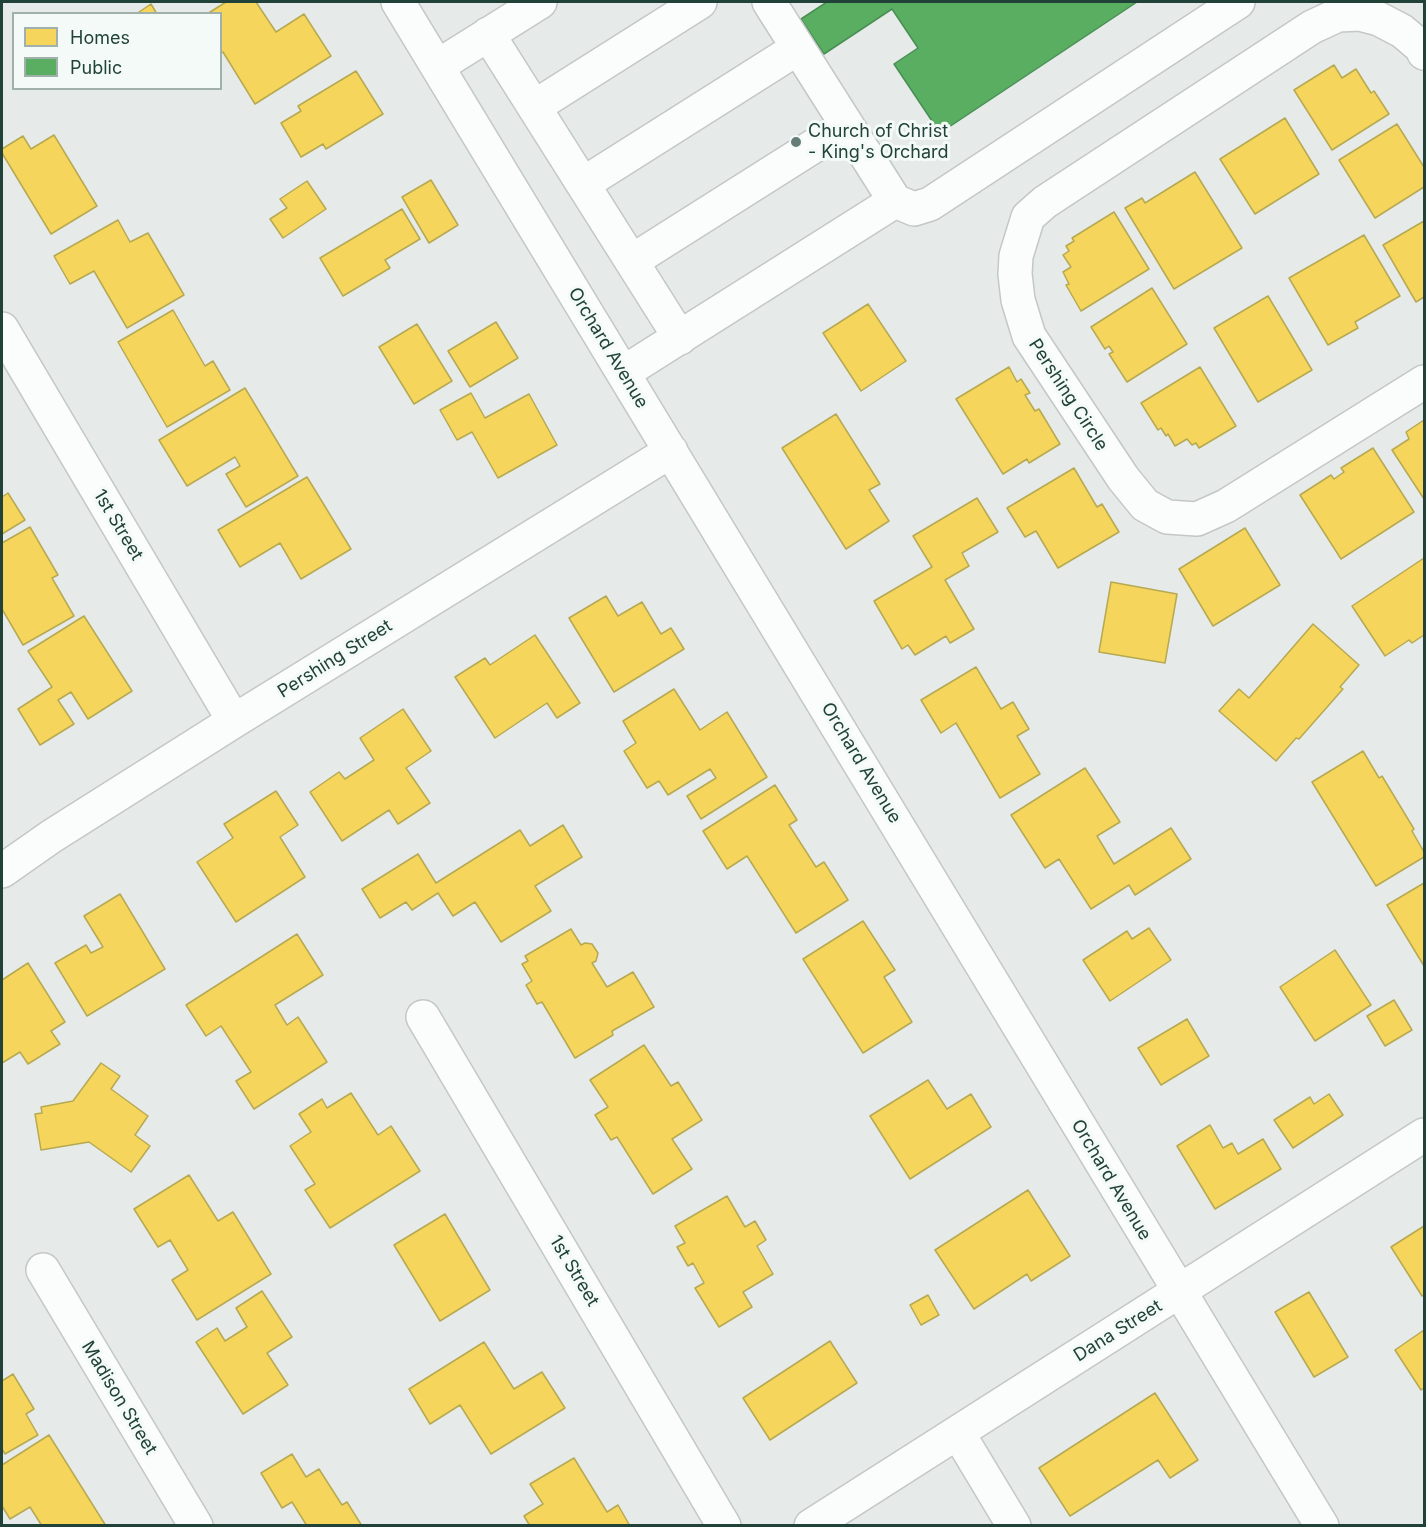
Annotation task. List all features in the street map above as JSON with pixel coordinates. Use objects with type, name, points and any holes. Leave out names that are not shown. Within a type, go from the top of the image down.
[{"type":"street","name":"Orchard Avenue","points":[[398,2],[1322,1526]]},
{"type":"street","points":[[438,66],[540,2]]},
{"type":"street","points":[[534,107],[700,2]]},
{"type":"street","points":[[769,2],[895,201],[914,209],[930,204],[1238,2]]},
{"type":"street","name":"Pershing Circle","points":[[1425,53],[1402,32],[1379,19],[1341,8],[1045,202],[1029,217],[1022,233],[1016,256],[1015,274],[1018,300],[1029,336],[1122,478],[1144,505],[1167,517],[1197,519],[1226,506],[1425,382]]},
{"type":"street","points":[[488,34],[680,338]]},
{"type":"street","points":[[583,184],[798,48]]},
{"type":"street","points":[[632,261],[847,124]]},
{"type":"street","points":[[623,373],[895,201]]},
{"type":"street","name":"1st Street","points":[[2,329],[234,721]]},
{"type":"street","name":"Pershing Street","points":[[2,871],[52,836],[234,721],[670,451]]},
{"type":"street","name":"1st Street","points":[[423,1017],[724,1526]]},
{"type":"street","name":"Dana Street","points":[[811,1526],[1425,1135]]},
{"type":"street","name":"Madison Street","points":[[43,1270],[196,1526]]},
{"type":"street","points":[[958,1433],[1014,1526]]},
{"type":"building: Homes","points":[[226,2],[256,2],[276,32],[304,14],[331,56],[255,104],[222,53],[222,12],[210,12]]},
{"type":"building: Homes","points":[[151,4],[156,12],[139,12]]},
{"type":"building: Homes","points":[[1334,65],[1342,78],[1356,69],[1371,93],[1374,91],[1389,114],[1332,150],[1294,90]]},
{"type":"building: Homes","points":[[356,71],[383,114],[326,149],[323,144],[301,157],[281,123],[301,111],[298,106]]},
{"type":"building: Homes","points":[[1285,118],[1319,174],[1255,214],[1220,159]]},
{"type":"building: Homes","points":[[1397,124],[1424,167],[1424,187],[1375,218],[1339,160]]},
{"type":"building: Homes","points":[[54,135],[97,206],[51,234],[2,153],[2,149],[23,136],[31,149]]},
{"type":"building: Homes","points":[[1195,172],[1242,248],[1174,289],[1125,208],[1142,198],[1145,203]]},
{"type":"building: Homes","points":[[431,180],[458,225],[429,243],[402,197]]},
{"type":"building: Homes","points":[[307,181],[326,209],[283,238],[270,219],[287,208],[280,199]]},
{"type":"building: Homes","points":[[402,209],[420,239],[385,260],[390,268],[343,296],[320,258]]},
{"type":"building: Homes","points":[[1114,212],[1149,269],[1081,311],[1066,285],[1069,284],[1063,272],[1071,267],[1063,255],[1069,251],[1066,246],[1074,241],[1072,238]]},
{"type":"building: Homes","points":[[118,220],[130,242],[148,233],[184,295],[127,328],[94,271],[70,284],[54,256]]},
{"type":"building: Homes","points":[[1424,221],[1424,297],[1416,302],[1383,245]]},
{"type":"building: Homes","points":[[1364,235],[1400,296],[1355,322],[1358,328],[1328,345],[1289,278]]},
{"type":"building: Homes","points":[[1152,288],[1187,344],[1127,382],[1109,354],[1113,352],[1109,346],[1105,349],[1091,327]]},
{"type":"building: Homes","points":[[1268,296],[1312,370],[1258,402],[1214,328]]},
{"type":"building: Homes","points":[[868,304],[906,361],[861,391],[823,333]]},
{"type":"building: Homes","points":[[173,310],[205,366],[213,361],[230,390],[167,427],[118,342]]},
{"type":"building: Homes","points":[[496,322],[518,358],[470,387],[448,351]]},
{"type":"building: Homes","points":[[417,324],[452,381],[414,404],[379,347]]},
{"type":"building: Homes","points":[[1009,367],[1017,382],[1021,379],[1030,393],[1025,395],[1035,411],[1039,409],[1060,444],[1029,463],[1027,459],[1003,474],[956,399]]},
{"type":"building: Homes","points":[[1200,367],[1236,426],[1199,448],[1196,443],[1192,445],[1187,439],[1175,446],[1168,434],[1166,436],[1161,428],[1158,430],[1141,403]]},
{"type":"building: Homes","points":[[245,388],[298,476],[246,507],[226,474],[240,466],[235,457],[187,486],[159,440]]},
{"type":"building: Homes","points":[[471,393],[485,418],[529,394],[557,445],[498,478],[472,432],[457,440],[440,410]]},
{"type":"building: Homes","points":[[836,414],[880,484],[869,490],[889,521],[846,549],[782,448]]},
{"type":"building: Homes","points":[[1424,420],[1424,499],[1392,450],[1409,439],[1406,432]]},
{"type":"building: Homes","points":[[1373,448],[1414,512],[1341,559],[1300,495],[1331,475],[1334,479],[1344,472],[1341,468]]},
{"type":"building: Homes","points":[[1074,468],[1097,507],[1102,504],[1119,532],[1058,568],[1036,531],[1025,537],[1007,508]]},
{"type":"building: Homes","points":[[307,477],[351,549],[301,579],[280,543],[240,567],[218,530]]},
{"type":"building: Homes","points":[[8,493],[25,520],[2,534],[2,497]]},
{"type":"building: Homes","points":[[977,498],[998,532],[962,553],[969,566],[945,580],[974,629],[950,643],[946,636],[915,655],[908,645],[902,649],[874,601],[932,567],[913,536]]},
{"type":"building: Homes","points":[[30,527],[58,575],[52,578],[74,616],[23,645],[2,609],[2,543]]},
{"type":"building: Homes","points":[[1245,528],[1280,585],[1213,626],[1179,569]]},
{"type":"building: Homes","points":[[1424,558],[1424,635],[1412,643],[1409,640],[1385,656],[1352,606]]},
{"type":"building: Homes","points":[[1111,582],[1177,594],[1165,663],[1099,652]]},
{"type":"building: Homes","points":[[606,596],[618,616],[642,602],[661,634],[671,628],[684,649],[614,692],[569,618]]},
{"type":"building: Homes","points":[[84,616],[132,691],[88,719],[71,692],[58,700],[74,724],[40,745],[18,709],[52,687],[28,651]]},
{"type":"building: Homes","points":[[1313,624],[1359,665],[1340,687],[1343,689],[1299,739],[1296,738],[1276,761],[1219,711],[1239,689],[1249,698]]},
{"type":"building: Homes","points":[[535,635],[580,703],[557,718],[547,703],[495,738],[455,677],[485,658],[490,665]]},
{"type":"building: Homes","points":[[976,667],[1001,709],[1013,702],[1029,729],[1017,736],[1040,774],[1000,798],[956,723],[941,733],[921,700]]},
{"type":"building: Homes","points":[[674,689],[700,730],[727,712],[767,777],[701,819],[687,796],[716,778],[710,769],[668,795],[659,781],[647,788],[624,751],[636,743],[623,721]]},
{"type":"building: Homes","points":[[403,709],[431,751],[406,768],[430,803],[398,824],[389,810],[342,841],[310,792],[339,772],[345,779],[374,760],[360,738]]},
{"type":"building: Homes","points":[[1363,751],[1379,778],[1382,776],[1414,829],[1412,831],[1424,852],[1424,857],[1376,886],[1312,782]]},
{"type":"building: Homes","points":[[1085,768],[1120,822],[1097,836],[1114,864],[1171,828],[1191,859],[1135,895],[1129,885],[1091,909],[1059,859],[1045,868],[1011,815]]},
{"type":"building: Homes","points":[[775,785],[797,820],[789,825],[816,867],[824,862],[848,900],[796,933],[747,856],[727,869],[703,831]]},
{"type":"building: Homes","points":[[276,791],[298,825],[280,837],[305,877],[236,922],[197,862],[233,838],[224,824]]},
{"type":"building: Homes","points":[[563,825],[582,857],[535,886],[551,911],[501,942],[475,902],[453,916],[438,893],[412,910],[406,902],[380,918],[362,889],[418,854],[436,883],[520,830],[530,846]]},
{"type":"building: Homes","points":[[1424,883],[1424,966],[1387,905]]},
{"type":"building: Homes","points":[[120,894],[165,969],[87,1016],[55,963],[86,945],[91,953],[103,947],[84,916]]},
{"type":"building: Homes","points":[[863,921],[895,970],[884,977],[912,1022],[863,1053],[803,959]]},
{"type":"building: Homes","points":[[1149,928],[1171,960],[1110,1001],[1083,960],[1127,931],[1132,939]]},
{"type":"building: Homes","points":[[571,929],[581,945],[592,944],[598,953],[596,961],[592,963],[607,987],[633,972],[654,1007],[612,1031],[613,1035],[575,1058],[542,1002],[537,1004],[526,985],[532,981],[522,964],[528,961],[525,956]]},
{"type":"building: Homes","points":[[297,934],[323,975],[275,1005],[287,1025],[298,1017],[327,1062],[254,1109],[236,1081],[251,1072],[221,1026],[206,1036],[186,1005]]},
{"type":"building: Homes","points":[[1335,950],[1371,1005],[1315,1041],[1280,987]]},
{"type":"building: Homes","points":[[28,963],[65,1022],[51,1031],[60,1044],[28,1064],[20,1052],[2,1063],[2,980]]},
{"type":"building: Homes","points":[[1394,1000],[1412,1030],[1385,1046],[1367,1016]]},
{"type":"building: Homes","points":[[1187,1019],[1209,1056],[1161,1085],[1138,1048]]},
{"type":"building: Homes","points":[[644,1045],[671,1086],[678,1082],[702,1120],[672,1139],[692,1169],[653,1194],[617,1137],[611,1140],[595,1115],[608,1107],[590,1080]]},
{"type":"building: Homes","points":[[101,1063],[120,1076],[111,1089],[148,1116],[135,1135],[150,1146],[131,1172],[89,1142],[41,1150],[35,1114],[42,1113],[41,1107],[73,1101]]},
{"type":"building: Homes","points":[[928,1080],[947,1109],[971,1094],[991,1127],[910,1179],[870,1116]]},
{"type":"building: Homes","points":[[351,1093],[378,1135],[391,1126],[420,1171],[330,1228],[305,1190],[315,1184],[290,1146],[311,1132],[299,1114],[322,1099],[327,1108]]},
{"type":"building: Homes","points":[[1329,1094],[1343,1115],[1293,1148],[1274,1120],[1310,1097],[1314,1104]]},
{"type":"building: Homes","points":[[1210,1125],[1223,1148],[1232,1143],[1238,1154],[1263,1139],[1281,1169],[1215,1209],[1177,1146]]},
{"type":"building: Homes","points":[[189,1175],[218,1221],[233,1212],[271,1274],[197,1320],[172,1280],[188,1270],[170,1240],[158,1247],[134,1209]]},
{"type":"building: Homes","points":[[1028,1190],[1070,1256],[1031,1281],[1027,1274],[974,1309],[935,1250]]},
{"type":"building: Homes","points":[[727,1196],[745,1227],[755,1221],[766,1240],[757,1246],[773,1274],[743,1292],[752,1307],[719,1327],[695,1288],[704,1283],[693,1263],[688,1266],[677,1247],[685,1243],[675,1226]]},
{"type":"building: Homes","points":[[445,1214],[490,1290],[440,1321],[394,1245]]},
{"type":"building: Homes","points":[[1424,1226],[1424,1295],[1422,1296],[1391,1247]]},
{"type":"building: Homes","points":[[262,1291],[292,1337],[267,1353],[288,1385],[243,1414],[196,1342],[217,1328],[225,1341],[247,1327],[236,1308]]},
{"type":"building: Homes","points":[[1309,1292],[1348,1357],[1314,1377],[1275,1312]]},
{"type":"building: Homes","points":[[928,1295],[939,1315],[921,1325],[910,1305]]},
{"type":"building: Homes","points":[[1424,1330],[1424,1388],[1421,1390],[1395,1350]]},
{"type":"building: Homes","points":[[830,1341],[857,1383],[770,1440],[743,1398]]},
{"type":"building: Homes","points":[[484,1342],[514,1389],[542,1372],[565,1408],[491,1454],[460,1405],[430,1424],[409,1389]]},
{"type":"building: Homes","points":[[13,1374],[34,1409],[26,1414],[38,1435],[5,1454],[2,1449],[2,1381]]},
{"type":"building: Homes","points":[[1155,1393],[1198,1460],[1170,1478],[1158,1460],[1070,1516],[1039,1468]]},
{"type":"building: Homes","points":[[49,1435],[106,1526],[42,1526],[30,1507],[10,1519],[2,1506],[2,1465]]},
{"type":"building: Homes","points":[[292,1454],[306,1477],[319,1469],[342,1505],[347,1502],[362,1526],[307,1526],[292,1502],[282,1508],[261,1473]]},
{"type":"building: Homes","points":[[574,1458],[607,1512],[618,1505],[630,1526],[530,1526],[524,1516],[543,1504],[530,1484]]},
{"type":"building: Public","points":[[827,2],[1137,2],[940,133],[894,64],[918,48],[892,9],[824,54],[801,19]]},
{"type":"place","name":"Church of Christ - King's Orchard","points":[[796,142]]}]
